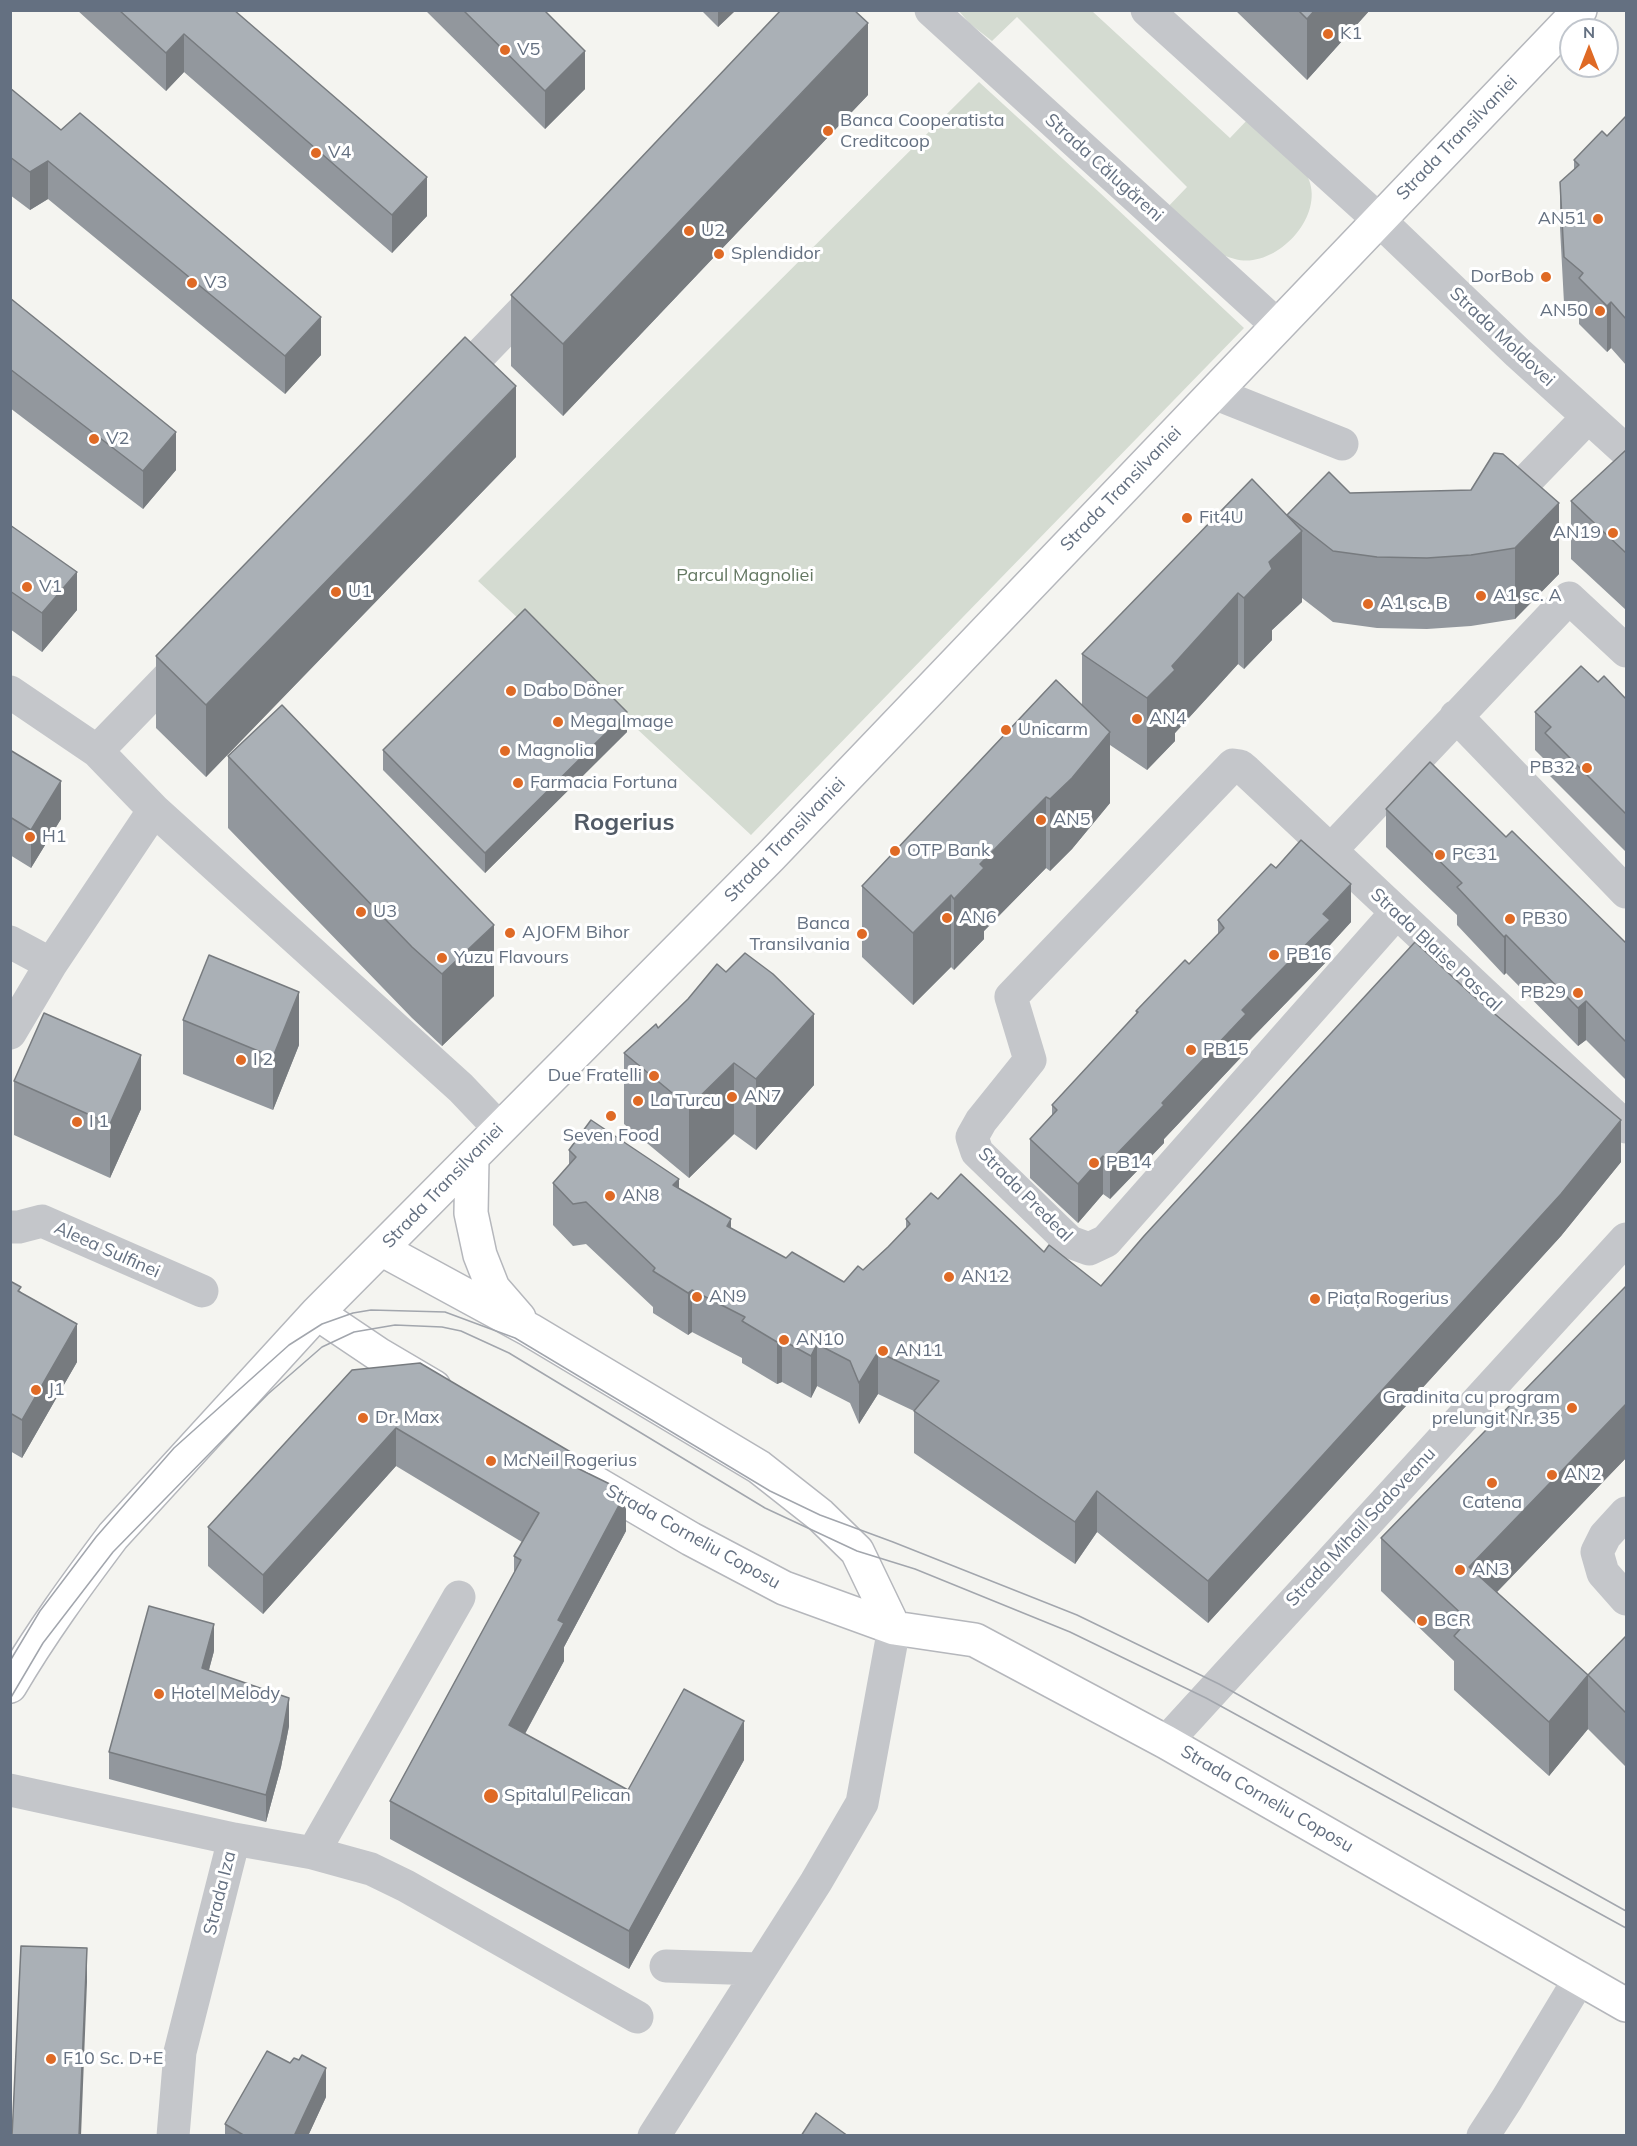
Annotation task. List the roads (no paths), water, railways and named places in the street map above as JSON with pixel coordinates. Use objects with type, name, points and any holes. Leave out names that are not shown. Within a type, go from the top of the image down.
[{"type":"main road","name":"Strada Transilvaniei","points":[[10,1686],[83,1575],[113,1536],[278,1358],[317,1312],[472,1159],[500,1128],[770,857],[1580,10]]},
{"type":"main road","points":[[472,1159],[471,1213],[480,1255],[493,1288],[530,1330]]},
{"type":"main road","points":[[381,1250],[530,1330],[743,1457],[786,1487],[842,1535],[857,1551],[894,1628]]},
{"type":"main road","points":[[317,1312],[378,1354],[460,1402]]},
{"type":"main road","name":"Strada Corneliu Coposu","points":[[560,1462],[691,1539],[784,1588],[894,1628],[975,1640],[1166,1742],[1626,2005]]},
{"type":"street","name":"Strada Călugăreni","points":[[931,10],[1278,326]]},
{"type":"street","points":[[1147,10],[1379,220]]},
{"type":"street","name":"Strada Moldovei","points":[[1379,220],[1626,451]]},
{"type":"street","points":[[430,406],[564,269]]},
{"type":"street","points":[[1214,393],[1342,444]]},
{"type":"street","points":[[1501,507],[1588,417]]},
{"type":"street","points":[[1331,850],[1569,598],[1626,651]]},
{"type":"street","points":[[97,751],[205,639]]},
{"type":"street","points":[[10,692],[97,751],[154,810],[461,1088],[500,1128]]},
{"type":"street","points":[[1456,716],[1626,892]]},
{"type":"street","name":"Strada Predeal","points":[[1246,771],[1240,766],[1233,765],[1011,997],[1030,1059],[981,1121],[972,1137],[976,1152],[1070,1242],[1089,1250],[1106,1241],[1396,913]]},
{"type":"street","name":"Strada Blaise Pascal","points":[[1246,771],[1626,1127]]},
{"type":"street","points":[[10,1033],[51,964],[154,810]]},
{"type":"street","points":[[10,942],[51,964]]},
{"type":"street","name":"Aleea Sulfinei","points":[[10,1227],[42,1221],[202,1291]]},
{"type":"street","name":"Strada Mihail Sadoveanu","points":[[1166,1742],[1626,1239]]},
{"type":"street","points":[[1626,1513],[1605,1536],[1597,1552],[1603,1573],[1626,1599]]},
{"type":"street","points":[[313,1853],[459,1597]]},
{"type":"street","points":[[654,2136],[816,1882],[862,1803],[894,1628]]},
{"type":"street","name":"Strada Iza","points":[[10,1790],[234,1839],[180,2052],[173,2136]]},
{"type":"street","points":[[234,1839],[313,1853],[371,1869],[406,1886],[637,2017]]},
{"type":"street","points":[[666,1966],[760,1969]]},
{"type":"street","points":[[1483,2136],[1580,1978]]},
{"type":"tram line","points":[[10,1661],[40,1611],[96,1537],[174,1448],[289,1345],[322,1324],[353,1313],[371,1310],[445,1312],[515,1338],[770,1491],[820,1515],[1077,1615],[1219,1684],[1626,1911]]},
{"type":"tram line","points":[[10,1699],[43,1643],[113,1552],[268,1394],[322,1347],[354,1332],[395,1325],[442,1327],[461,1331],[509,1353],[765,1508],[857,1551],[915,1569],[1070,1632],[1206,1698],[1626,1928]]},
{"type":"place","name":"K1","points":[[1328,34]]},
{"type":"place","name":"V5","points":[[505,50]]},
{"type":"place","name":"Banca Cooperatista Creditcoop","points":[[828,131]]},
{"type":"place","name":"V4","points":[[316,153]]},
{"type":"place","name":"AN51","points":[[1598,219]]},
{"type":"place","name":"U2","points":[[689,231]]},
{"type":"place","name":"Splendidor","points":[[719,254]]},
{"type":"place","name":"DorBob","points":[[1546,277]]},
{"type":"place","name":"V3","points":[[192,283]]},
{"type":"place","name":"AN50","points":[[1600,311]]},
{"type":"place","name":"V2","points":[[94,439]]},
{"type":"place","name":"Fit4U","points":[[1187,518]]},
{"type":"place","name":"AN19","points":[[1613,533]]},
{"type":"place","name":"V1","points":[[27,587]]},
{"type":"place","name":"U1","points":[[336,592]]},
{"type":"place","name":"A1 sc. A","points":[[1481,596]]},
{"type":"place","name":"A1 sc. B","points":[[1368,604]]},
{"type":"place","name":"Dabo Döner","points":[[511,691]]},
{"type":"place","name":"AN4","points":[[1137,719]]},
{"type":"place","name":"Mega Image","points":[[558,722]]},
{"type":"place","name":"Unicarm","points":[[1006,730]]},
{"type":"place","name":"Magnolia","points":[[505,751]]},
{"type":"place","name":"PB32","points":[[1587,768]]},
{"type":"place","name":"Farmacia Fortuna","points":[[518,783]]},
{"type":"place","name":"AN5","points":[[1041,820]]},
{"type":"place","name":"H1","points":[[30,837]]},
{"type":"place","name":"OTP Bank","points":[[895,851]]},
{"type":"place","name":"PC31","points":[[1440,855]]},
{"type":"place","name":"U3","points":[[361,912]]},
{"type":"place","name":"AN6","points":[[947,918]]},
{"type":"place","name":"PB30","points":[[1510,919]]},
{"type":"place","name":"AJOFM Bihor","points":[[510,933]]},
{"type":"place","name":"Banca Transilvania","points":[[862,934]]},
{"type":"place","name":"PB16","points":[[1274,955]]},
{"type":"place","name":"Yuzu Flavours","points":[[442,958]]},
{"type":"place","name":"PB29","points":[[1578,993]]},
{"type":"place","name":"PB15","points":[[1191,1050]]},
{"type":"place","name":"I 2","points":[[241,1060]]},
{"type":"place","name":"Due Fratelli","points":[[654,1076]]},
{"type":"place","name":"AN7","points":[[732,1097]]},
{"type":"place","name":"La Turcu","points":[[638,1101]]},
{"type":"place","name":"Seven Food","points":[[611,1116]]},
{"type":"place","name":"I 1","points":[[77,1122]]},
{"type":"place","name":"PB14","points":[[1094,1163]]},
{"type":"place","name":"AN8","points":[[610,1196]]},
{"type":"place","name":"AN12","points":[[949,1277]]},
{"type":"place","name":"AN9","points":[[697,1297]]},
{"type":"place","name":"Piața Rogerius","points":[[1315,1299]]},
{"type":"place","name":"AN10","points":[[784,1340]]},
{"type":"place","name":"AN11","points":[[883,1351]]},
{"type":"place","name":"J1","points":[[36,1390]]},
{"type":"place","name":"Gradinita cu program prelungit Nr. 35","points":[[1572,1408]]},
{"type":"place","name":"Dr. Max","points":[[363,1418]]},
{"type":"place","name":"McNeil Rogerius","points":[[491,1461]]},
{"type":"place","name":"AN2","points":[[1552,1475]]},
{"type":"place","name":"Catena","points":[[1492,1483]]},
{"type":"place","name":"AN3","points":[[1460,1570]]},
{"type":"place","name":"BCR","points":[[1422,1621]]},
{"type":"place","name":"Hotel Melody","points":[[159,1694]]},
{"type":"place","name":"Spitalul Pelican","points":[[491,1796]]},
{"type":"place","name":"F10 Sc. D+E","points":[[51,2059]]},
{"type":"district","name":"Rogerius","points":[[624,823]]},
{"type":"park label","name":"Parcul Magnoliei","points":[[745,576]]}]
